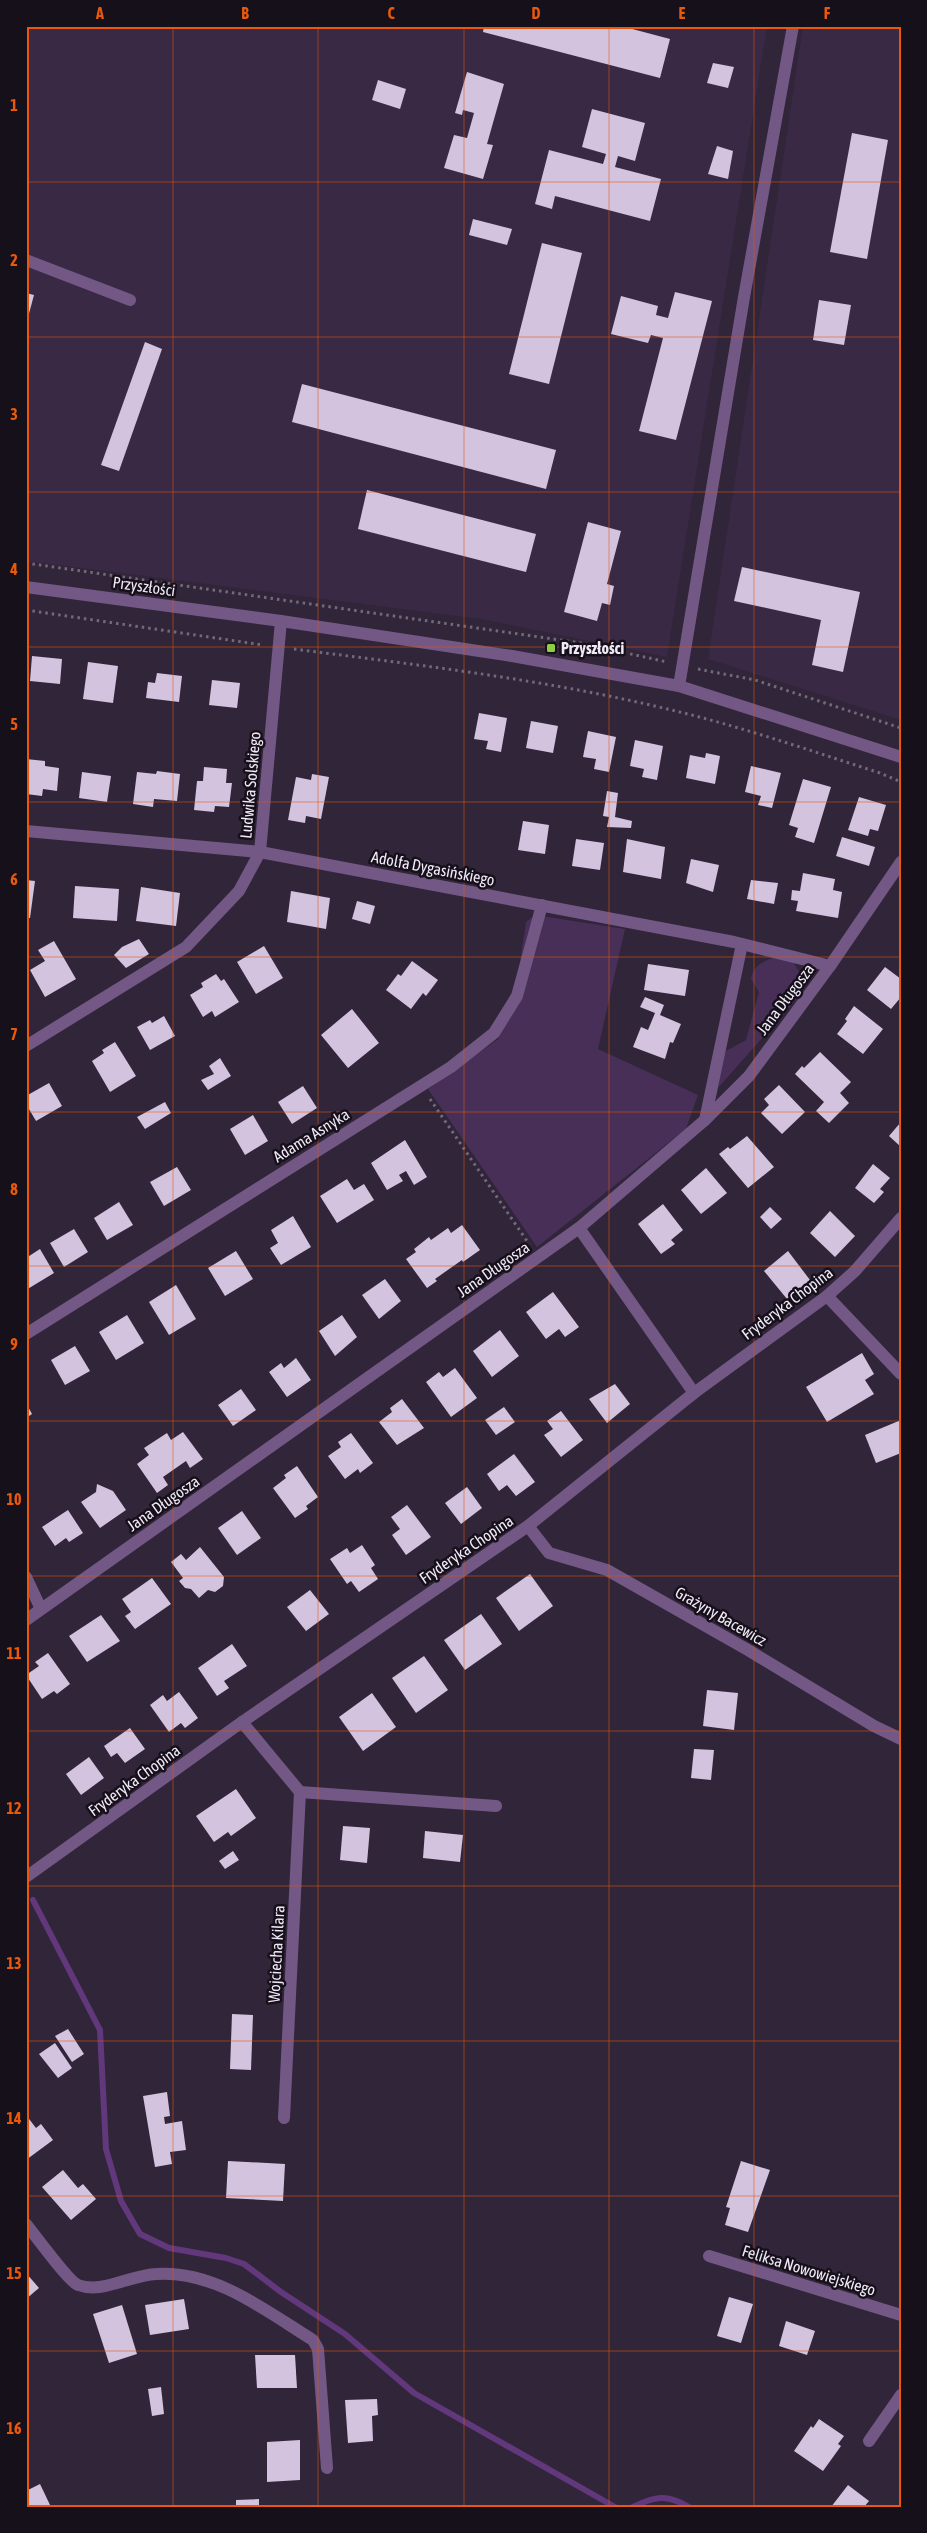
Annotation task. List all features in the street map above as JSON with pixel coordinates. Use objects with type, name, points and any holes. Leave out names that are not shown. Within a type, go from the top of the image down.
[{"type":"street","points":[[679,686],[747,279],[793,26]]},
{"type":"street","points":[[26,260],[130,300]]},
{"type":"street","name":"Przyszłości","points":[[26,587],[281,621],[512,656],[679,686],[901,757]]},
{"type":"street","name":"Ludwika Solskiego","points":[[26,1046],[186,947],[239,891],[260,852],[281,621]]},
{"type":"street","name":"Adolfa Dygasińskiego","points":[[26,831],[260,852],[742,944],[830,966]]},
{"type":"street","name":"Jana Długosza","points":[[26,1620],[579,1228],[705,1120],[748,1076],[830,966],[901,862]]},
{"type":"street","name":"Adama Asnyka","points":[[26,1334],[451,1067],[494,1033],[517,996],[542,905]]},
{"type":"street","points":[[705,1120],[742,944]]},
{"type":"street","name":"Fryderyka Chopina","points":[[26,1877],[242,1722],[528,1526],[694,1393],[827,1296],[855,1271],[901,1218]]},
{"type":"street","points":[[579,1228],[694,1393]]},
{"type":"street","points":[[827,1296],[901,1374]]},
{"type":"street","name":"Grażyny Bacewicz","points":[[528,1526],[549,1553],[607,1570],[748,1650],[874,1726],[901,1739]]},
{"type":"street","points":[[26,1577],[41,1609]]},
{"type":"street","points":[[242,1722],[300,1792],[496,1806]]},
{"type":"street","name":"Wojciecha Kilara","points":[[284,2118],[300,1792]]},
{"type":"street","points":[[26,2224],[75,2285],[90,2289],[157,2274],[186,2277],[223,2286],[313,2340],[318,2350],[328,2468]]},
{"type":"street","name":"Feliksa Nowowiejskiego","points":[[709,2256],[901,2315]]},
{"type":"street","points":[[869,2440],[901,2395]]},
{"type":"path","points":[[26,610],[279,647],[475,672],[663,708],[730,726],[843,761],[901,782]]},
{"type":"path","points":[[421,1085],[538,1257]]},
{"type":"shaded area","points":[[26,26],[767,26],[667,657],[481,619],[26,561]]},
{"type":"shaded area","points":[[803,26],[901,26],[901,720],[708,659]]},
{"type":"shaded area","points":[[535,915],[625,929],[598,1049],[698,1095],[686,1129],[537,1247],[428,1089],[498,1039],[519,969],[526,922]]},
{"type":"shaded area","points":[[776,957],[794,963],[802,977],[803,992],[718,1088],[724,1052],[746,1040],[759,992],[751,979],[752,974],[760,964]]},
{"type":"building","points":[[484,26],[621,26],[670,39],[660,78],[483,32]]},
{"type":"building","points":[[713,63],[734,67],[728,88],[707,83]]},
{"type":"building","points":[[467,72],[504,84],[487,144],[493,145],[483,179],[444,168],[454,135],[467,138],[474,113],[463,110],[462,115],[455,113]]},
{"type":"building","points":[[378,80],[406,89],[400,109],[372,100]]},
{"type":"building","points":[[592,109],[645,123],[635,161],[618,156],[615,167],[661,179],[650,221],[555,196],[552,209],[535,204],[549,150],[603,164],[606,154],[582,147]]},
{"type":"building","points":[[852,133],[888,140],[867,259],[830,252]]},
{"type":"building","points":[[717,146],[733,151],[728,179],[708,174]]},
{"type":"building","points":[[473,219],[512,229],[507,245],[469,235]]},
{"type":"building","points":[[542,243],[582,253],[549,384],[509,374]]},
{"type":"building","points":[[675,292],[712,301],[676,440],[639,431],[663,338],[651,335],[648,343],[611,334],[621,296],[658,306],[656,315],[668,318]]},
{"type":"building","points":[[26,293],[34,295],[27,321],[26,320]]},
{"type":"building","points":[[819,300],[851,305],[844,345],[813,340]]},
{"type":"building","points":[[145,342],[162,349],[119,471],[101,465]]},
{"type":"building","points":[[302,384],[556,450],[546,489],[292,422]]},
{"type":"building","points":[[367,490],[536,534],[526,572],[358,529]]},
{"type":"building","points":[[588,522],[621,531],[607,584],[614,586],[610,605],[602,603],[597,621],[564,612]]},
{"type":"building","points":[[742,567],[860,592],[843,672],[812,665],[821,620],[734,601]]},
{"type":"building","points":[[32,656],[62,659],[60,684],[30,681]]},
{"type":"building","points":[[88,662],[118,666],[113,703],[83,699]]},
{"type":"building","points":[[157,673],[182,676],[179,702],[146,698],[148,682],[155,683]]},
{"type":"building","points":[[212,680],[240,683],[237,708],[209,705]]},
{"type":"building","points":[[479,713],[507,718],[501,752],[486,749],[488,741],[474,739]]},
{"type":"building","points":[[531,721],[558,726],[553,753],[526,748]]},
{"type":"building","points":[[588,731],[616,737],[609,772],[594,769],[596,759],[583,757]]},
{"type":"building","points":[[635,740],[663,746],[657,780],[642,777],[644,769],[630,766]]},
{"type":"building","points":[[706,753],[720,756],[715,784],[686,778],[690,755],[705,758]]},
{"type":"building","points":[[26,759],[45,761],[45,766],[59,768],[57,791],[43,789],[42,796],[26,794]]},
{"type":"building","points":[[751,766],[781,773],[772,808],[758,805],[761,796],[745,792]]},
{"type":"building","points":[[204,767],[227,769],[226,783],[232,783],[229,807],[215,806],[214,812],[194,810],[197,781],[203,781]]},
{"type":"building","points":[[157,771],[180,774],[177,801],[154,799],[153,807],[133,804],[137,772],[156,774]]},
{"type":"building","points":[[82,772],[111,776],[107,802],[79,798]]},
{"type":"building","points":[[312,774],[329,777],[321,819],[306,816],[305,823],[288,820],[296,777],[311,780]]},
{"type":"building","points":[[803,779],[831,787],[814,843],[795,837],[798,828],[789,825]]},
{"type":"building","points":[[607,791],[618,793],[615,817],[632,821],[631,828],[607,827],[609,817],[603,816]]},
{"type":"building","points":[[859,797],[886,805],[878,831],[870,829],[868,836],[848,830]]},
{"type":"building","points":[[523,821],[549,825],[545,854],[518,850]]},
{"type":"building","points":[[842,837],[875,847],[869,866],[836,856]]},
{"type":"building","points":[[576,839],[604,843],[600,870],[572,866]]},
{"type":"building","points":[[627,839],[665,847],[661,879],[623,872]]},
{"type":"building","points":[[691,859],[719,865],[713,892],[686,883]]},
{"type":"building","points":[[803,873],[835,879],[833,890],[842,892],[838,918],[796,911],[798,901],[791,900],[792,890],[800,891]]},
{"type":"building","points":[[26,880],[35,881],[30,918],[26,918]]},
{"type":"building","points":[[751,880],[778,883],[774,904],[747,899]]},
{"type":"building","points":[[75,886],[119,889],[117,921],[73,918]]},
{"type":"building","points":[[141,887],[180,893],[176,926],[136,921]]},
{"type":"building","points":[[291,891],[330,898],[326,929],[287,922]]},
{"type":"building","points":[[357,901],[375,906],[370,924],[352,919]]},
{"type":"building","points":[[139,939],[149,954],[126,968],[114,955],[122,947]]},
{"type":"building","points":[[54,941],[76,979],[45,997],[30,970],[45,961],[38,950]]},
{"type":"building","points":[[264,946],[283,978],[256,994],[237,962]]},
{"type":"building","points":[[412,961],[438,980],[426,996],[423,993],[411,1009],[386,990],[398,974],[401,976]]},
{"type":"building","points":[[648,964],[689,970],[685,996],[644,990]]},
{"type":"building","points":[[885,967],[901,979],[901,997],[891,1009],[867,990]]},
{"type":"building","points":[[216,974],[221,981],[224,979],[239,1002],[215,1017],[212,1011],[203,1017],[190,995],[203,987],[201,983]]},
{"type":"building","points":[[645,997],[664,1005],[660,1015],[681,1024],[673,1043],[670,1042],[665,1059],[633,1047],[641,1027],[648,1030],[655,1013],[640,1007]]},
{"type":"building","points":[[854,1006],[883,1029],[863,1054],[837,1034],[847,1021],[845,1019]]},
{"type":"building","points":[[352,1009],[379,1043],[348,1068],[321,1035]]},
{"type":"building","points":[[164,1016],[175,1036],[150,1050],[137,1027],[150,1020],[152,1023]]},
{"type":"building","points":[[115,1042],[136,1076],[110,1092],[92,1061],[104,1053],[102,1050]]},
{"type":"building","points":[[820,1052],[851,1082],[840,1093],[849,1103],[829,1123],[816,1111],[824,1102],[795,1074]]},
{"type":"building","points":[[220,1058],[231,1076],[208,1090],[201,1080],[214,1074],[209,1066]]},
{"type":"building","points":[[49,1083],[62,1106],[36,1121],[26,1104],[26,1096]]},
{"type":"building","points":[[779,1085],[805,1112],[782,1134],[761,1113],[769,1105],[764,1099]]},
{"type":"building","points":[[303,1086],[317,1108],[292,1124],[278,1102]]},
{"type":"building","points":[[165,1102],[171,1113],[145,1129],[137,1117]]},
{"type":"building","points":[[253,1115],[268,1141],[245,1155],[230,1129]]},
{"type":"building","points":[[901,1122],[901,1147],[889,1136]]},
{"type":"building","points":[[747,1136],[774,1167],[748,1188],[719,1154],[728,1147],[730,1149]]},
{"type":"building","points":[[405,1140],[427,1177],[414,1185],[406,1171],[399,1175],[403,1181],[387,1190],[371,1163]]},
{"type":"building","points":[[873,1164],[890,1178],[880,1189],[884,1192],[874,1203],[855,1188]]},
{"type":"building","points":[[177,1167],[191,1190],[164,1206],[150,1182]]},
{"type":"building","points":[[706,1168],[727,1193],[701,1214],[681,1190]]},
{"type":"building","points":[[347,1179],[354,1190],[364,1184],[374,1200],[337,1223],[320,1196]]},
{"type":"building","points":[[119,1202],[133,1225],[107,1240],[94,1218]]},
{"type":"building","points":[[663,1204],[683,1230],[671,1240],[675,1244],[661,1254],[638,1224]]},
{"type":"building","points":[[770,1207],[782,1219],[771,1229],[760,1217]]},
{"type":"building","points":[[830,1211],[855,1236],[835,1257],[810,1233]]},
{"type":"building","points":[[293,1216],[311,1247],[281,1265],[270,1248],[278,1243],[271,1230]]},
{"type":"building","points":[[462,1225],[480,1250],[435,1279],[437,1281],[427,1288],[406,1259],[416,1252],[414,1249],[429,1237],[431,1240],[448,1228],[451,1233]]},
{"type":"building","points":[[74,1229],[88,1252],[64,1267],[50,1243]]},
{"type":"building","points":[[40,1249],[54,1273],[26,1290],[26,1258]]},
{"type":"building","points":[[236,1251],[253,1279],[225,1296],[208,1268]]},
{"type":"building","points":[[788,1251],[810,1280],[787,1299],[764,1271]]},
{"type":"building","points":[[385,1279],[401,1301],[379,1319],[362,1295]]},
{"type":"building","points":[[176,1285],[196,1319],[169,1335],[149,1302]]},
{"type":"building","points":[[553,1292],[579,1327],[565,1337],[559,1329],[546,1339],[526,1312]]},
{"type":"building","points":[[127,1315],[144,1343],[116,1360],[99,1332]]},
{"type":"building","points":[[342,1315],[357,1337],[335,1356],[319,1331]]},
{"type":"building","points":[[500,1330],[519,1356],[492,1377],[473,1351]]},
{"type":"building","points":[[75,1346],[90,1371],[65,1385],[51,1360]]},
{"type":"building","points":[[862,1353],[874,1374],[865,1380],[874,1394],[827,1422],[806,1387]]},
{"type":"building","points":[[296,1358],[311,1380],[287,1397],[269,1372],[281,1363],[284,1368]]},
{"type":"building","points":[[455,1368],[477,1398],[451,1417],[426,1382],[439,1372],[443,1377]]},
{"type":"building","points":[[615,1384],[630,1404],[607,1423],[589,1399]]},
{"type":"building","points":[[241,1389],[256,1410],[233,1426],[218,1405]]},
{"type":"building","points":[[402,1399],[424,1428],[397,1445],[379,1422],[392,1412],[390,1408]]},
{"type":"building","points":[[26,1403],[32,1414],[26,1418]]},
{"type":"building","points":[[504,1407],[515,1422],[496,1435],[485,1420]]},
{"type":"building","points":[[561,1411],[583,1440],[561,1457],[544,1435],[553,1429],[547,1421]]},
{"type":"building","points":[[901,1420],[901,1453],[876,1463],[865,1435]]},
{"type":"building","points":[[183,1432],[203,1459],[190,1468],[186,1461],[163,1477],[168,1485],[157,1493],[137,1464],[149,1455],[144,1448],[167,1433],[171,1440]]},
{"type":"building","points":[[351,1433],[373,1463],[360,1473],[358,1469],[345,1479],[328,1456],[341,1447],[338,1442]]},
{"type":"building","points":[[514,1454],[535,1482],[516,1496],[507,1485],[499,1491],[487,1474]]},
{"type":"building","points":[[297,1466],[318,1497],[306,1506],[308,1509],[295,1518],[273,1488],[286,1478],[284,1475]]},
{"type":"building","points":[[97,1484],[113,1491],[126,1510],[100,1528],[81,1502],[96,1492]]},
{"type":"building","points":[[467,1487],[482,1508],[461,1524],[445,1503]]},
{"type":"building","points":[[407,1505],[431,1537],[406,1555],[392,1535],[400,1529],[391,1517]]},
{"type":"building","points":[[68,1510],[83,1533],[69,1542],[66,1538],[55,1546],[42,1527]]},
{"type":"building","points":[[242,1511],[261,1538],[237,1555],[218,1528]]},
{"type":"building","points":[[362,1545],[375,1565],[371,1568],[378,1579],[359,1592],[351,1581],[347,1584],[330,1559],[347,1548],[350,1553]]},
{"type":"building","points":[[200,1547],[224,1577],[223,1586],[215,1592],[208,1590],[199,1598],[191,1589],[185,1588],[179,1581],[183,1578],[171,1562],[181,1554],[186,1560]]},
{"type":"building","points":[[530,1574],[553,1606],[519,1631],[496,1598]]},
{"type":"building","points":[[152,1578],[171,1604],[135,1629],[125,1616],[131,1612],[122,1599]]},
{"type":"building","points":[[310,1590],[329,1614],[306,1631],[287,1607]]},
{"type":"building","points":[[481,1614],[502,1644],[465,1670],[444,1640]]},
{"type":"building","points":[[101,1615],[120,1641],[87,1662],[69,1636]]},
{"type":"building","points":[[232,1644],[247,1666],[224,1681],[229,1688],[217,1696],[198,1668]]},
{"type":"building","points":[[48,1653],[70,1684],[57,1694],[54,1691],[42,1699],[26,1675],[39,1666],[35,1662]]},
{"type":"building","points":[[424,1656],[448,1690],[416,1713],[392,1678]]},
{"type":"building","points":[[707,1690],[738,1693],[734,1730],[703,1726]]},
{"type":"building","points":[[179,1692],[198,1718],[185,1728],[181,1723],[169,1732],[150,1705],[163,1695],[167,1701]]},
{"type":"building","points":[[372,1693],[396,1727],[363,1751],[339,1717]]},
{"type":"building","points":[[130,1728],[145,1749],[125,1763],[117,1753],[111,1757],[104,1746]]},
{"type":"building","points":[[694,1749],[714,1750],[711,1780],[691,1778]]},
{"type":"building","points":[[89,1757],[104,1778],[81,1795],[66,1774]]},
{"type":"building","points":[[236,1789],[256,1818],[231,1836],[228,1832],[214,1842],[196,1816]]},
{"type":"building","points":[[343,1826],[370,1828],[367,1863],[340,1860]]},
{"type":"building","points":[[425,1831],[463,1835],[460,1862],[423,1858]]},
{"type":"building","points":[[233,1851],[239,1860],[225,1869],[219,1861]]},
{"type":"building","points":[[232,2014],[253,2015],[251,2070],[230,2069]]},
{"type":"building","points":[[68,2029],[84,2054],[72,2062],[55,2036]]},
{"type":"building","points":[[55,2043],[72,2068],[58,2078],[39,2054]]},
{"type":"building","points":[[167,2092],[170,2116],[164,2117],[165,2124],[182,2121],[186,2150],[170,2152],[172,2164],[155,2167],[143,2096]]},
{"type":"building","points":[[26,2115],[36,2128],[41,2124],[53,2140],[26,2160]]},
{"type":"building","points":[[228,2161],[285,2164],[283,2201],[226,2198]]},
{"type":"building","points":[[741,2161],[770,2170],[748,2232],[725,2225],[730,2208],[726,2207]]},
{"type":"building","points":[[63,2170],[78,2188],[83,2184],[96,2199],[71,2220],[42,2187]]},
{"type":"building","points":[[26,2273],[39,2288],[26,2299]]},
{"type":"building","points":[[729,2297],[753,2304],[741,2343],[717,2336]]},
{"type":"building","points":[[184,2299],[189,2329],[150,2335],[145,2305]]},
{"type":"building","points":[[122,2305],[137,2354],[109,2363],[93,2314]]},
{"type":"building","points":[[786,2321],[815,2331],[807,2355],[779,2346]]},
{"type":"building","points":[[255,2355],[295,2355],[297,2388],[257,2388]]},
{"type":"building","points":[[161,2387],[164,2414],[152,2416],[148,2389]]},
{"type":"building","points":[[377,2399],[378,2415],[372,2416],[373,2441],[348,2443],[345,2400]]},
{"type":"building","points":[[819,2419],[844,2436],[838,2444],[841,2446],[823,2471],[794,2451],[811,2426],[813,2428]]},
{"type":"building","points":[[300,2440],[300,2480],[267,2482],[267,2442]]},
{"type":"building","points":[[40,2484],[51,2507],[26,2507],[26,2491]]},
{"type":"building","points":[[848,2485],[869,2501],[864,2507],[831,2507]]},
{"type":"building","points":[[259,2499],[259,2507],[236,2507],[236,2500]]},
{"type":"waterway","points":[[33,1900],[100,2030],[106,2149],[121,2201],[140,2234],[169,2248],[226,2258],[244,2264],[281,2292],[345,2334],[414,2393],[615,2507]]},
{"type":"waterway","points":[[633,2507],[661,2498],[674,2500],[689,2507]]},
{"type":"place","name":"Przyszłości","points":[[551,648]]}]
